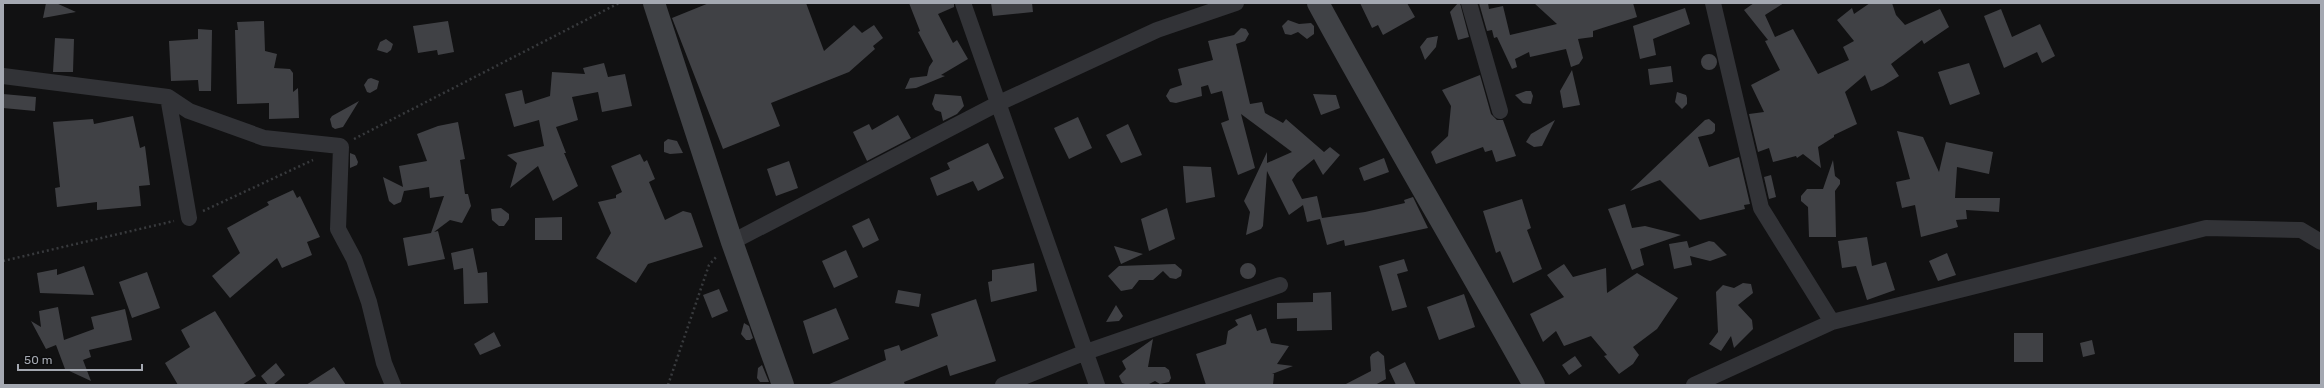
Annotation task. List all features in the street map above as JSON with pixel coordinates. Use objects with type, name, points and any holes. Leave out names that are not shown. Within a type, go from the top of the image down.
[{"type":"main road","points":[[654,3],[732,242],[783,385]]},
{"type":"main road","points":[[1318,3],[1382,120],[1435,208],[1534,385]]},
{"type":"street","points":[[963,3],[997,104],[1097,385]]},
{"type":"street","points":[[732,242],[997,104],[1157,30],[1236,3]]},
{"type":"street","points":[[1469,3],[1500,111]]},
{"type":"street","points":[[1713,3],[1761,208],[1832,322]]},
{"type":"street","points":[[3,76],[168,96],[189,111],[264,138],[340,146],[338,229],[354,259],[369,302],[384,363],[393,385]]},
{"type":"street","points":[[168,96],[189,218]]},
{"type":"street","points":[[1694,385],[1832,322],[2206,228],[2301,230],[2321,242]]},
{"type":"street","points":[[1003,385],[1086,352],[1280,285]]},
{"type":"path","points":[[668,385],[709,265],[732,242]]},
{"type":"building","points":[[46,3],[56,3],[76,12],[43,18]]},
{"type":"building","points":[[709,3],[806,3],[824,51],[854,25],[862,33],[874,25],[883,38],[873,46],[875,49],[849,72],[771,103],[780,126],[723,149],[672,18]]},
{"type":"building","points":[[909,3],[954,3],[954,7],[938,14],[953,43],[957,40],[968,59],[941,75],[945,76],[916,88],[905,89],[910,78],[927,76],[929,67],[933,61],[918,32],[920,31]]},
{"type":"building","points":[[991,3],[1032,3],[1033,12],[993,16]]},
{"type":"building","points":[[1360,3],[1407,3],[1415,17],[1383,35],[1378,25],[1372,28]]},
{"type":"building","points":[[1458,3],[1460,3],[1469,37],[1458,40],[1450,12]]},
{"type":"building","points":[[1479,3],[1488,3],[1489,9],[1503,6],[1510,35],[1557,24],[1534,3],[1633,3],[1637,17],[1593,31],[1593,37],[1578,39],[1583,58],[1579,64],[1571,67],[1566,49],[1530,57],[1529,52],[1515,59],[1517,67],[1512,69],[1497,37],[1494,38],[1492,30],[1487,31]]},
{"type":"building","points":[[1754,3],[1784,3],[1765,15],[1775,37],[1793,29],[1818,74],[1849,60],[1843,47],[1854,41],[1837,20],[1852,8],[1854,14],[1870,3],[1892,3],[1896,15],[1905,25],[1940,9],[1949,27],[1924,44],[1922,40],[1891,64],[1899,76],[1883,86],[1871,91],[1865,75],[1845,92],[1857,124],[1834,135],[1834,137],[1818,147],[1821,168],[1803,154],[1797,158],[1796,156],[1773,162],[1769,148],[1758,152],[1749,114],[1764,112],[1751,85],[1780,70],[1765,41],[1768,40],[1744,10]]},
{"type":"building","points":[[1685,8],[1690,24],[1653,39],[1656,55],[1640,59],[1633,26]]},
{"type":"building","points":[[2001,9],[2012,37],[2040,24],[2055,56],[2042,63],[2037,52],[2004,68],[1984,16]]},
{"type":"building","points":[[1288,20],[1299,24],[1311,23],[1314,26],[1314,34],[1307,39],[1298,32],[1291,35],[1285,34],[1282,26]]},
{"type":"building","points":[[264,21],[265,51],[277,54],[274,68],[290,69],[293,73],[293,92],[298,88],[299,118],[269,119],[269,103],[237,104],[235,30],[238,30],[237,22]]},
{"type":"building","points":[[448,21],[454,52],[438,55],[437,50],[418,53],[413,26]]},
{"type":"building","points":[[1241,28],[1246,29],[1249,34],[1245,41],[1236,44],[1250,104],[1262,102],[1265,113],[1283,123],[1286,119],[1324,152],[1330,147],[1340,155],[1323,175],[1314,159],[1297,173],[1292,180],[1302,199],[1317,196],[1322,218],[1365,212],[1405,203],[1404,200],[1413,197],[1428,228],[1345,246],[1344,240],[1327,245],[1320,219],[1307,222],[1303,205],[1289,215],[1267,171],[1263,226],[1261,229],[1246,235],[1250,212],[1244,201],[1267,152],[1267,163],[1292,152],[1241,114],[1255,168],[1238,175],[1221,123],[1229,120],[1222,91],[1211,94],[1208,85],[1201,87],[1202,96],[1176,103],[1170,102],[1166,96],[1170,89],[1182,85],[1178,69],[1213,60],[1208,41],[1234,35]]},
{"type":"building","points":[[198,29],[212,30],[211,91],[199,91],[198,80],[171,81],[169,41],[198,39]]},
{"type":"building","points":[[1438,36],[1436,47],[1425,60],[1420,47],[1427,38]]},
{"type":"building","points":[[55,38],[74,39],[73,72],[53,72]]},
{"type":"building","points":[[386,39],[393,44],[391,50],[387,53],[377,50],[380,42]]},
{"type":"building","points":[[1706,54],[1712,54],[1717,59],[1715,68],[1712,70],[1706,70],[1701,65],[1701,59]]},
{"type":"building","points":[[604,63],[608,77],[625,74],[632,106],[602,112],[598,92],[572,97],[578,120],[556,127],[566,153],[564,153],[578,186],[553,201],[538,166],[510,188],[517,163],[507,155],[544,146],[539,120],[514,127],[505,94],[522,90],[525,104],[550,96],[552,72],[585,74],[583,68]]},
{"type":"building","points":[[1969,63],[1980,94],[1950,105],[1938,72]]},
{"type":"building","points":[[1671,66],[1673,82],[1650,85],[1648,69]]},
{"type":"building","points":[[1572,70],[1580,105],[1563,108],[1560,91]]},
{"type":"building","points":[[1480,75],[1491,114],[1497,120],[1503,120],[1516,156],[1496,162],[1492,150],[1485,152],[1483,147],[1436,164],[1431,152],[1448,136],[1451,106],[1442,90]]},
{"type":"building","points":[[371,78],[379,81],[377,89],[370,93],[367,92],[364,85],[368,79]]},
{"type":"building","points":[[1526,91],[1531,91],[1533,96],[1531,104],[1523,103],[1515,95]]},
{"type":"building","points":[[1677,92],[1686,95],[1687,98],[1687,104],[1682,109],[1675,102]]},
{"type":"building","points":[[3,94],[36,97],[35,111],[3,108]]},
{"type":"building","points":[[935,94],[961,96],[964,106],[957,114],[943,121],[941,112],[935,110],[932,104]]},
{"type":"building","points":[[1313,94],[1336,95],[1340,108],[1321,115]]},
{"type":"building","points":[[359,101],[343,127],[335,129],[332,127],[330,119],[332,116]]},
{"type":"building","points":[[898,115],[911,138],[867,161],[853,132],[869,124],[872,130]]},
{"type":"building","points":[[133,116],[140,148],[145,146],[150,185],[139,186],[141,206],[97,210],[97,202],[57,207],[55,188],[60,187],[53,122],[93,119],[94,124]]},
{"type":"building","points":[[1078,117],[1092,148],[1069,159],[1054,128]]},
{"type":"building","points":[[1709,119],[1715,124],[1715,131],[1712,134],[1698,137],[1709,167],[1739,157],[1750,204],[1744,205],[1745,209],[1700,220],[1660,180],[1630,191],[1705,120]]},
{"type":"building","points":[[1555,120],[1542,146],[1534,147],[1526,142],[1531,134]]},
{"type":"building","points":[[458,122],[465,159],[460,160],[465,194],[468,194],[471,206],[462,223],[450,220],[434,232],[438,231],[445,259],[408,266],[403,238],[431,233],[444,196],[430,198],[429,187],[404,191],[401,202],[394,205],[389,201],[383,177],[403,187],[399,166],[427,161],[417,134],[438,126]]},
{"type":"building","points":[[1128,124],[1142,155],[1121,163],[1106,135]]},
{"type":"building","points":[[1897,131],[1923,137],[1939,172],[1946,142],[1993,152],[1989,174],[1957,167],[1955,198],[2000,198],[1999,212],[1966,210],[1967,219],[1956,220],[1958,227],[1921,237],[1915,205],[1902,208],[1896,182],[1910,179]]},
{"type":"building","points":[[668,139],[677,141],[683,153],[670,154],[664,152],[664,142]]},
{"type":"building","points":[[988,143],[1004,178],[978,191],[973,181],[937,196],[930,178],[950,169],[947,163]]},
{"type":"building","points":[[350,153],[355,155],[358,162],[357,165],[350,168]]},
{"type":"building","points":[[640,154],[644,162],[647,160],[655,179],[649,182],[665,220],[683,211],[691,213],[703,247],[648,264],[636,283],[596,258],[611,233],[598,202],[616,198],[616,195],[622,192],[611,166]]},
{"type":"building","points":[[1384,158],[1389,172],[1364,181],[1359,168]]},
{"type":"building","points":[[1833,160],[1835,176],[1840,180],[1840,184],[1835,191],[1836,237],[1809,237],[1808,207],[1801,201],[1801,196],[1807,189],[1823,189]]},
{"type":"building","points":[[789,161],[798,188],[776,196],[767,169]]},
{"type":"building","points":[[1183,166],[1211,167],[1215,197],[1186,203]]},
{"type":"building","points":[[1771,175],[1776,197],[1769,199],[1764,177]]},
{"type":"building","points":[[293,190],[297,198],[300,196],[320,237],[307,242],[312,255],[282,268],[277,258],[230,298],[212,276],[240,253],[227,228],[269,205],[267,202]]},
{"type":"building","points":[[1522,199],[1531,228],[1527,230],[1542,269],[1513,283],[1500,251],[1496,253],[1483,211]]},
{"type":"building","points":[[1625,204],[1632,228],[1645,226],[1681,235],[1640,249],[1644,265],[1632,270],[1608,209]]},
{"type":"building","points":[[501,208],[509,214],[509,219],[504,226],[499,226],[492,220],[491,209]]},
{"type":"building","points":[[1167,208],[1175,239],[1149,251],[1141,219]]},
{"type":"building","points":[[562,217],[562,240],[535,240],[535,218]]},
{"type":"building","points":[[869,218],[879,240],[863,248],[852,226]]},
{"type":"building","points":[[1867,237],[1872,266],[1886,262],[1895,290],[1867,300],[1856,266],[1842,268],[1838,241]]},
{"type":"building","points":[[1687,241],[1689,248],[1709,241],[1714,242],[1727,255],[1710,261],[1690,256],[1692,265],[1674,269],[1669,244]]},
{"type":"building","points":[[1114,246],[1143,254],[1121,264]]},
{"type":"building","points":[[473,248],[478,273],[487,272],[488,303],[464,304],[463,268],[454,270],[451,253]]},
{"type":"building","points":[[846,250],[858,277],[834,288],[822,261]]},
{"type":"building","points":[[1947,253],[1956,275],[1938,281],[1929,261]]},
{"type":"building","points":[[1404,259],[1408,271],[1397,274],[1407,307],[1392,311],[1379,266]]},
{"type":"building","points":[[1034,263],[1037,291],[991,302],[988,282],[992,281],[992,270]]},
{"type":"building","points":[[1248,263],[1255,268],[1256,271],[1251,278],[1248,279],[1241,274],[1240,271],[1245,264]]},
{"type":"building","points":[[1175,264],[1182,270],[1181,276],[1176,279],[1170,278],[1163,271],[1153,280],[1139,280],[1132,289],[1121,291],[1108,276],[1119,266]]},
{"type":"building","points":[[1564,264],[1573,277],[1606,268],[1607,293],[1637,273],[1678,298],[1657,329],[1633,347],[1639,355],[1633,364],[1619,374],[1604,356],[1607,355],[1591,336],[1564,346],[1556,331],[1543,342],[1530,314],[1564,297],[1547,275]]},
{"type":"building","points":[[84,266],[94,295],[40,293],[37,273],[57,269],[57,275]]},
{"type":"building","points":[[147,272],[160,308],[132,318],[119,282]]},
{"type":"building","points":[[1743,283],[1751,284],[1753,293],[1738,305],[1752,320],[1753,329],[1734,348],[1731,336],[1721,351],[1709,344],[1718,332],[1716,292],[1723,285],[1734,288]]},
{"type":"building","points":[[719,289],[728,311],[712,318],[703,295]]},
{"type":"building","points":[[898,290],[921,294],[919,307],[895,303]]},
{"type":"building","points":[[1331,292],[1332,330],[1297,331],[1297,318],[1277,319],[1277,303],[1313,302],[1313,293]]},
{"type":"building","points":[[1464,294],[1475,327],[1439,340],[1427,307]]},
{"type":"building","points":[[976,299],[996,361],[950,376],[947,365],[904,382],[905,385],[827,385],[886,360],[884,350],[899,345],[901,351],[938,336],[931,314]]},
{"type":"building","points":[[1116,305],[1123,316],[1119,321],[1106,322]]},
{"type":"building","points":[[58,307],[64,340],[94,329],[91,317],[125,309],[132,340],[89,350],[91,357],[83,360],[91,381],[65,369],[56,345],[46,349],[31,321],[41,327],[39,311]]},
{"type":"building","points":[[836,308],[849,339],[813,354],[803,321]]},
{"type":"building","points":[[215,311],[256,376],[242,385],[178,385],[165,363],[190,347],[181,330]]},
{"type":"building","points":[[1251,314],[1257,331],[1266,328],[1271,343],[1289,346],[1277,364],[1293,366],[1272,374],[1274,374],[1273,385],[1206,385],[1196,354],[1226,344],[1228,331],[1238,325],[1235,320]]},
{"type":"building","points":[[744,323],[749,326],[753,338],[750,340],[746,340],[741,334]]},
{"type":"building","points":[[494,332],[501,346],[480,355],[474,344]]},
{"type":"building","points":[[2014,333],[2043,333],[2043,362],[2014,362]]},
{"type":"building","points":[[1153,339],[1148,367],[1165,367],[1169,370],[1171,378],[1169,382],[1160,384],[1155,381],[1147,385],[1128,385],[1122,383],[1119,376],[1126,369],[1122,361]]},
{"type":"building","points":[[2092,340],[2095,354],[2083,357],[2080,343]]},
{"type":"building","points":[[1378,351],[1384,356],[1386,379],[1375,385],[1344,385],[1371,371],[1370,357]]},
{"type":"building","points":[[1575,356],[1582,366],[1569,375],[1562,365]]},
{"type":"building","points":[[1405,362],[1416,385],[1396,385],[1389,370]]},
{"type":"building","points":[[276,363],[285,375],[273,385],[268,385],[261,376]]},
{"type":"building","points":[[762,365],[769,382],[760,382],[757,378],[758,368]]},
{"type":"building","points":[[334,367],[346,385],[306,385]]}]
